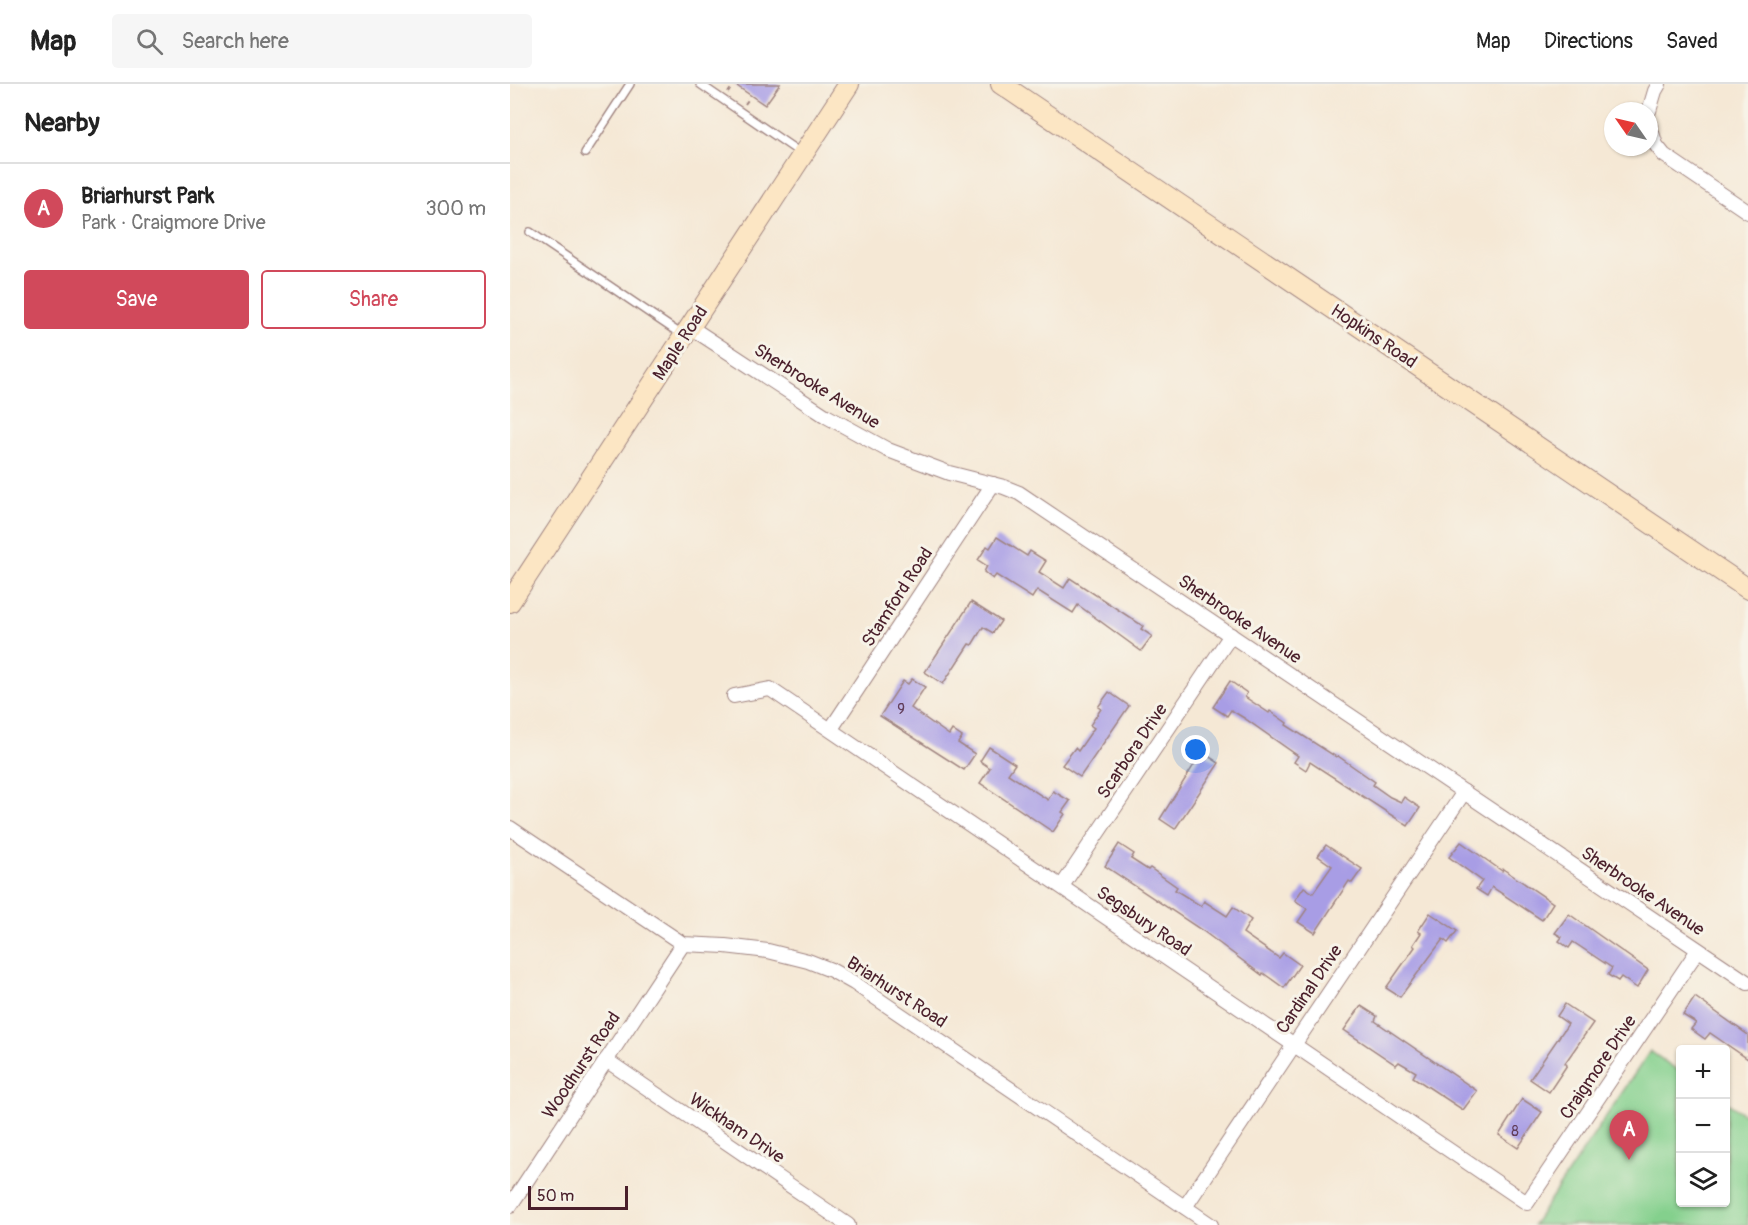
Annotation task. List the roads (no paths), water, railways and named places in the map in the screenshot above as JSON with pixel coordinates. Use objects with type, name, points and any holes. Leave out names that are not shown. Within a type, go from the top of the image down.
[{"type":"street","name":"Maple Road","points":[[510,602],[849,84]]},
{"type":"street","name":"Hopkins Road","points":[[1000,84],[1746,583]]},
{"type":"street","points":[[1652,102],[1659,84]]},
{"type":"street","points":[[1658,148],[1664,156],[1748,212]]},
{"type":"street","name":"Sherbrooke Avenue","points":[[687,332],[826,416],[888,450],[949,473],[1019,493],[1748,983]]},
{"type":"street","name":"Stamford Road","points":[[831,729],[993,484]]},
{"type":"street","name":"Scarbora Drive","points":[[1062,886],[1231,635]]},
{"type":"street","name":"Segsbury Road","points":[[734,696],[770,689],[1527,1203]]},
{"type":"street","name":"Cardinal Drive","points":[[1185,1207],[1464,792]]},
{"type":"street","points":[[510,828],[683,944]]},
{"type":"street","name":"Woodhurst Road","points":[[510,1206],[683,944]]},
{"type":"street","name":"Briarhurst Road","points":[[683,944],[768,951],[831,970],[854,983],[1211,1225]]},
{"type":"street","name":"Craigmore Drive","points":[[1527,1203],[1698,950]]},
{"type":"street","name":"Wickham Drive","points":[[606,1060],[848,1225]]},
{"type":"lane","points":[[585,153],[630,84]]},
{"type":"lane","points":[[700,84],[803,155]]},
{"type":"lane","points":[[531,232],[687,332]]},
{"type":"place","name":"Briarhurst Park","points":[[1629,1160]]}]
